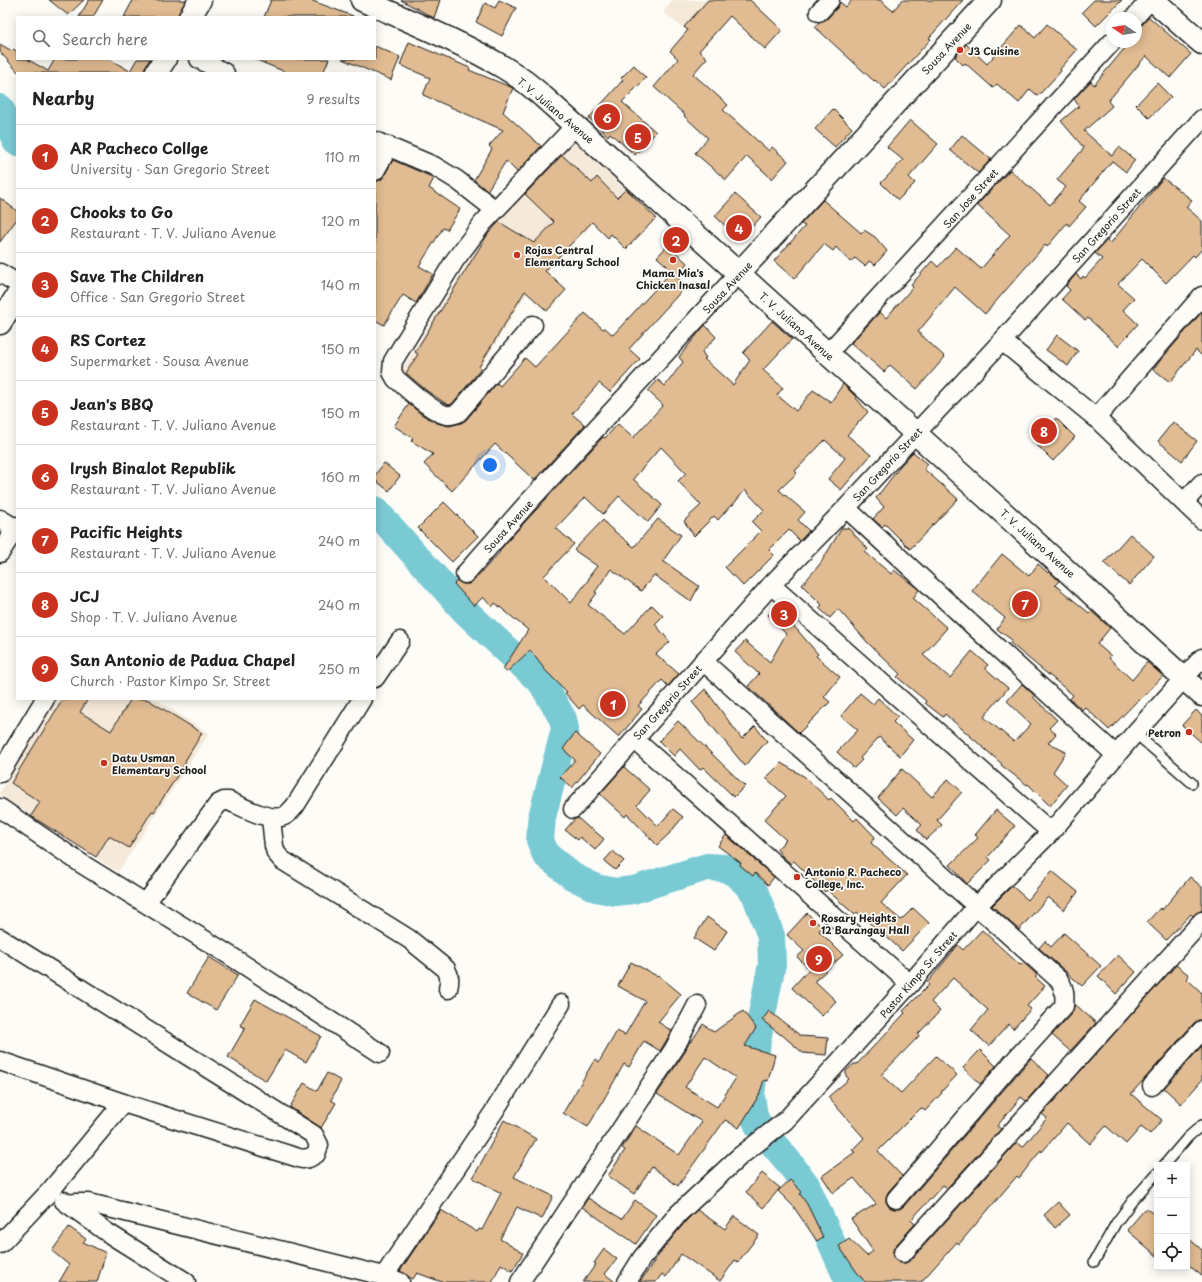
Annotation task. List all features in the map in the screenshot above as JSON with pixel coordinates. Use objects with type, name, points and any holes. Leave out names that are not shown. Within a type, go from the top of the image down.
[{"type":"main road","points":[[191,16],[200,0]]},
{"type":"main road","name":"T. V. Juliano Avenue","points":[[362,0],[480,54],[527,83],[576,125],[828,353],[1202,695]]},
{"type":"main road","name":"Sousa Avenue","points":[[739,273],[990,0]]},
{"type":"main road","points":[[1153,0],[1202,43]]},
{"type":"main road","points":[[157,72],[164,60]]},
{"type":"main road","points":[[0,323],[16,298]]},
{"type":"street","points":[[1139,12],[1150,0]]},
{"type":"street","name":"San Jose Street","points":[[828,353],[1107,48]]},
{"type":"street","points":[[201,60],[223,72]]},
{"type":"street","name":"San Gregorio Street","points":[[573,809],[771,585],[846,508],[1002,341],[1202,119]]},
{"type":"street","points":[[533,325],[458,413],[452,415],[447,415],[436,411],[396,380],[392,372],[394,361],[455,260],[494,209],[576,125]]},
{"type":"street","points":[[376,167],[382,143],[434,166],[457,180],[494,209]]},
{"type":"street","points":[[0,273],[16,282]]},
{"type":"street","name":"Sousa Avenue","points":[[465,574],[524,507],[739,273]]},
{"type":"street","points":[[1096,418],[1202,296]]},
{"type":"street","points":[[1002,341],[1096,418],[1202,520]]},
{"type":"street","points":[[1184,502],[1202,483]]},
{"type":"street","points":[[846,508],[1116,755]]},
{"type":"street","points":[[0,519],[16,527],[0,552]]},
{"type":"street","points":[[771,585],[1051,832]]},
{"type":"street","points":[[376,677],[400,641]]},
{"type":"street","name":"Pastor Kimpo Sr. Street","points":[[627,1282],[642,1258],[678,1214],[739,1156],[785,1121],[910,984],[977,906],[1051,832],[1135,733],[1202,658]]},
{"type":"street","points":[[703,661],[1059,980],[1064,987],[1064,1006],[1014,1061],[896,1199]]},
{"type":"street","points":[[0,773],[44,700]]},
{"type":"street","points":[[146,903],[218,804],[228,801],[271,818],[279,818],[286,815],[295,806],[361,700]]},
{"type":"street","points":[[634,739],[910,984]]},
{"type":"street","points":[[0,808],[82,864],[229,955],[380,1053]]},
{"type":"street","points":[[271,818],[274,846],[276,853],[282,860],[409,939],[446,969],[450,981],[448,989]]},
{"type":"street","points":[[903,1253],[1202,921]]},
{"type":"street","points":[[0,938],[314,1135],[319,1145],[316,1154],[309,1158],[302,1159],[123,1103],[0,1061]]},
{"type":"street","points":[[69,1204],[89,1203],[392,1279],[561,1004]]},
{"type":"street","points":[[520,1282],[674,1049],[697,1005]]},
{"type":"street","points":[[1152,1086],[1202,1030]]},
{"type":"street","points":[[0,1244],[51,1190],[123,1103]]},
{"type":"street","points":[[51,1190],[108,1234],[186,1282]]},
{"type":"lane","points":[[1135,733],[1192,783]]},
{"type":"lane","points":[[1167,1162],[1188,1137],[1202,1124]]},
{"type":"lane","points":[[1094,1262],[1116,1223],[1133,1200],[1154,1176]]},
{"type":"shaded area","points":[[672,0],[746,0],[704,45],[663,12]]},
{"type":"shaded area","name":"Rojas Central Elementary School","points":[[572,136],[625,189],[527,293],[455,409],[399,374],[495,218]]},
{"type":"shaded area","name":"Datu Usman Elementary School","points":[[57,700],[158,700],[209,734],[118,872],[0,795],[0,792]]},
{"type":"building","points":[[49,0],[84,0],[68,15]]},
{"type":"building","points":[[89,0],[103,0],[94,16],[80,16]]},
{"type":"building","points":[[133,0],[186,0],[178,16],[125,16]]},
{"type":"building","points":[[271,0],[310,0],[353,16],[264,16]]},
{"type":"building","points":[[401,0],[440,0],[434,18]]},
{"type":"building","points":[[499,0],[516,8],[502,36],[476,22],[485,3],[495,8]]},
{"type":"building","points":[[708,0],[750,0],[782,30],[765,49],[730,16],[699,51],[707,58],[693,74],[728,105],[723,110],[769,151],[772,147],[788,161],[772,179],[747,156],[726,180],[695,153],[708,138],[654,87],[678,59],[670,51],[688,30],[684,27]]},
{"type":"building","points":[[852,0],[880,0],[893,11],[902,0],[963,0],[929,38],[931,39],[885,89],[875,80],[874,81],[815,27],[819,22],[827,19],[838,7],[840,2],[846,7]]},
{"type":"building","points":[[1094,0],[1122,0],[1110,12],[1106,12],[1106,16],[1096,26],[1082,12]]},
{"type":"building","points":[[1149,17],[1191,54],[1170,78],[1146,56],[1108,101],[1112,106],[1084,131],[1112,156],[1119,147],[1135,160],[1126,172],[1112,161],[1079,201],[1086,207],[1069,226],[1067,223],[1047,247],[1045,245],[985,314],[955,287],[918,332],[945,357],[917,389],[890,365],[884,372],[851,343],[880,312],[886,318],[913,287],[911,285],[932,261],[938,267],[956,247],[981,269],[1010,235],[977,205],[1010,170],[1050,205],[1066,187],[1057,180],[1084,148],[1061,121],[1079,106],[1074,99],[1091,81],[1094,85],[1125,48],[1142,48],[1142,25]]},
{"type":"building","points":[[1047,24],[1077,50],[1060,69],[1061,71],[1038,96],[1030,89],[1019,103],[997,84],[993,88],[965,63],[963,65],[955,57],[966,44],[987,64],[1021,25],[1035,38]]},
{"type":"building","points":[[409,42],[470,68],[469,70],[513,88],[503,112],[541,146],[517,172],[506,161],[487,191],[474,180],[492,149],[489,146],[503,130],[423,95],[430,78],[400,65]]},
{"type":"building","points":[[0,44],[12,51],[14,49],[16,51],[16,60],[29,60],[48,71],[54,60],[111,60],[130,71],[136,60],[149,60],[145,67],[144,72],[18,72],[0,52]]},
{"type":"building","points":[[376,46],[400,57],[391,80],[376,74],[376,72],[372,72],[344,60],[376,60]]},
{"type":"building","points":[[256,60],[329,60],[323,72],[286,72]]},
{"type":"building","points":[[634,65],[646,78],[622,102],[656,132],[635,155],[610,133],[608,136],[589,118],[623,80],[621,78]]},
{"type":"building","points":[[1157,83],[1171,97],[1149,118],[1136,105]]},
{"type":"building","points":[[833,109],[852,128],[835,147],[815,129]]},
{"type":"building","points":[[910,120],[938,144],[909,177],[915,183],[898,200],[881,183],[903,160],[887,147]]},
{"type":"building","points":[[962,135],[991,159],[978,173],[950,150]]},
{"type":"building","name":"Rojas Central Elementary School","points":[[562,155],[592,183],[597,177],[617,198],[626,189],[656,218],[626,249],[611,234],[608,238],[592,222],[545,271],[566,290],[547,311],[525,291],[479,367],[481,369],[452,404],[449,405],[427,391],[406,373],[418,354],[415,352],[488,234],[499,222],[534,243],[554,222],[525,194]]},
{"type":"building","points":[[393,160],[434,178],[429,188],[460,209],[447,230],[443,228],[419,266],[433,274],[416,303],[403,295],[384,325],[376,321],[376,183],[384,176]]},
{"type":"building","points":[[1163,178],[1192,200],[1186,207],[1202,221],[1202,249],[1195,257],[1193,255],[1166,283],[1142,259],[1118,284],[1134,298],[1123,310],[1138,324],[1118,346],[1088,318],[1085,320],[1062,299],[1070,290],[1066,286],[1076,274],[1081,279],[1083,276],[1085,278],[1102,259],[1095,253],[1107,240],[1110,244]]},
{"type":"building","points":[[735,194],[761,217],[740,240],[715,216]]},
{"type":"building","points":[[0,198],[16,210],[16,220],[0,242]]},
{"type":"building","points":[[823,200],[861,233],[864,230],[875,237],[887,251],[875,265],[869,261],[865,266],[855,258],[850,262],[836,247],[833,251],[824,244],[794,279],[774,261],[805,226],[801,224]]},
{"type":"building","points":[[668,245],[687,263],[677,275],[657,257]]},
{"type":"building","points":[[671,272],[686,286],[629,349],[640,359],[610,392],[599,383],[572,414],[585,425],[534,480],[495,444],[452,491],[424,464],[433,454],[411,441],[413,438],[394,426],[409,404],[421,414],[437,423],[449,426],[461,423],[466,420],[497,383],[500,386],[525,358],[535,367],[585,313],[603,329],[605,328],[613,335]]},
{"type":"building","points":[[1202,312],[1202,356],[1196,350],[1170,382],[1153,369]]},
{"type":"building","points":[[772,321],[792,339],[763,370],[783,388],[777,395],[796,411],[813,390],[831,402],[843,384],[868,412],[847,435],[871,455],[841,490],[828,479],[845,458],[825,440],[795,471],[797,473],[779,490],[805,512],[798,520],[809,531],[800,541],[789,530],[769,550],[774,555],[743,586],[725,567],[761,531],[752,522],[764,510],[745,490],[718,520],[714,516],[694,536],[684,521],[701,505],[678,481],[686,473],[661,447],[633,479],[662,505],[648,522],[619,496],[603,514],[585,497],[556,528],[574,544],[544,576],[571,603],[597,566],[574,550],[603,520],[609,527],[634,547],[658,519],[681,535],[663,561],[699,586],[691,601],[654,575],[641,591],[611,569],[588,605],[625,634],[652,605],[663,616],[655,624],[670,642],[656,654],[679,674],[668,686],[662,680],[638,706],[642,709],[619,737],[583,705],[579,709],[565,693],[567,692],[545,670],[530,650],[507,672],[503,669],[528,630],[495,603],[492,607],[483,597],[474,606],[454,584],[457,580],[463,584],[469,584],[473,581],[603,437],[605,438],[618,424],[633,438],[663,405],[648,391],[658,380],[665,386],[683,362],[679,357],[705,325],[716,337],[702,352],[706,358],[704,359],[733,385],[750,360],[743,353]]},
{"type":"building","points":[[1057,335],[1078,351],[1068,366],[1046,350]]},
{"type":"building","points":[[1056,418],[1075,437],[1053,461],[1034,442]]},
{"type":"building","points":[[1173,422],[1197,441],[1182,461],[1158,441]]},
{"type":"building","points":[[913,452],[928,464],[924,469],[958,499],[910,549],[885,524],[882,527],[873,519],[884,507],[876,498],[898,468]]},
{"type":"building","points":[[384,463],[400,476],[389,491],[376,481],[376,474]]},
{"type":"building","points":[[444,502],[478,536],[452,562],[418,528]]},
{"type":"building","points":[[842,528],[848,528],[868,549],[865,552],[891,574],[894,570],[919,590],[913,598],[947,628],[923,655],[950,678],[972,651],[988,665],[985,668],[1008,688],[984,717],[1014,742],[1031,724],[1007,701],[1022,684],[1057,720],[1049,728],[1056,734],[1048,743],[1066,752],[1053,772],[1067,785],[1050,806],[1028,784],[1027,785],[1001,765],[1002,764],[945,714],[943,717],[925,703],[926,701],[897,677],[900,674],[868,643],[838,609],[830,618],[819,608],[822,605],[802,585],[820,564]]},
{"type":"building","points":[[1130,534],[1154,556],[1129,585],[1104,563]]},
{"type":"building","points":[[1002,554],[1029,576],[1038,564],[1048,573],[1049,571],[1059,581],[1055,585],[1089,613],[1091,611],[1110,628],[1097,644],[1111,656],[1109,658],[1132,680],[1147,662],[1163,676],[1109,730],[1085,707],[1082,710],[1070,699],[1073,695],[1010,643],[1012,640],[997,629],[1005,618],[972,591]]},
{"type":"building","points":[[777,605],[818,654],[816,656],[840,677],[824,697],[830,702],[799,733],[748,686],[759,674],[735,652],[745,641],[770,662],[786,634],[768,615]]},
{"type":"building","points":[[705,689],[742,739],[755,726],[767,741],[745,766],[692,702]]},
{"type":"building","points":[[860,693],[873,704],[878,698],[898,717],[893,722],[913,740],[900,756],[879,737],[860,758],[862,760],[854,768],[837,752],[858,730],[841,716]]},
{"type":"building","name":"Datu Usman Elementary School","points":[[62,700],[87,700],[80,712],[111,731],[130,700],[149,700],[202,733],[185,761],[186,762],[154,812],[152,811],[129,848],[109,836],[96,857],[31,816],[40,802],[11,783]]},
{"type":"building","points":[[1196,710],[1202,716],[1202,743],[1182,725]]},
{"type":"building","points":[[678,721],[745,786],[734,797],[703,767],[700,770],[680,749],[674,756],[659,741]]},
{"type":"building","points":[[575,733],[600,754],[572,788],[560,777],[575,760],[563,749]]},
{"type":"building","points":[[781,763],[805,777],[829,800],[831,798],[854,821],[857,818],[875,837],[871,843],[907,875],[881,903],[901,920],[913,908],[929,923],[902,951],[857,912],[855,915],[827,890],[825,892],[794,861],[791,864],[777,849],[786,840],[764,820],[786,796],[766,778]]},
{"type":"building","points":[[624,767],[650,790],[637,805],[658,826],[673,809],[683,817],[669,834],[657,845],[627,814],[625,817],[600,794]]},
{"type":"building","points":[[902,769],[932,797],[948,779],[962,792],[937,820],[942,825],[926,840],[917,830],[922,825],[903,808],[897,815],[878,798]]},
{"type":"building","points":[[996,810],[1015,826],[988,857],[991,860],[967,884],[950,865],[978,838],[975,835]]},
{"type":"building","points":[[578,818],[604,839],[595,850],[580,837],[578,840],[565,830],[575,819]]},
{"type":"building","points":[[726,835],[774,877],[768,885],[755,873],[753,876],[740,865],[741,863],[718,846]]},
{"type":"building","points":[[613,851],[624,861],[615,870],[604,861]]},
{"type":"building","points":[[1052,871],[1078,892],[1064,910],[1048,897],[1019,930],[992,906],[1012,886],[1028,900]]},
{"type":"building","points":[[1190,877],[1202,887],[1202,910],[1193,916],[1191,914],[1166,940],[1147,922],[1160,908],[1162,910]]},
{"type":"building","points":[[807,913],[822,927],[819,931],[843,955],[815,981],[836,1001],[822,1016],[792,988],[809,969],[797,957],[804,951],[787,935]]},
{"type":"building","points":[[707,917],[727,931],[714,951],[694,938]]},
{"type":"building","points":[[982,930],[1020,965],[1024,963],[1037,975],[1035,977],[1045,986],[1027,1006],[1031,1009],[1013,1029],[1009,1024],[989,1046],[971,1030],[988,1010],[953,978],[931,1002],[940,1011],[918,1034],[919,1036],[881,1075],[901,1093],[936,1056],[957,1075],[925,1111],[921,1108],[878,1151],[902,1176],[888,1192],[886,1202],[889,1207],[900,1209],[904,1206],[1031,1058],[1049,1075],[1026,1101],[1021,1097],[997,1126],[1001,1129],[947,1188],[943,1185],[911,1220],[915,1224],[893,1250],[893,1257],[900,1263],[906,1263],[911,1260],[1017,1142],[1023,1147],[1047,1118],[1042,1114],[1176,965],[1189,975],[1187,979],[1202,993],[1202,1020],[1198,1020],[1194,1023],[1131,1094],[1162,1120],[1150,1134],[1141,1127],[1126,1144],[1106,1126],[1090,1144],[1067,1123],[1042,1152],[1041,1150],[1019,1178],[1017,1176],[959,1244],[957,1242],[921,1282],[865,1282],[839,1246],[849,1239],[867,1256],[873,1251],[851,1219],[876,1204],[854,1178],[833,1193],[822,1176],[855,1152],[852,1150],[864,1138],[828,1097],[849,1079],[846,1076],[846,1071],[854,1064],[857,1064],[905,1013],[903,1011],[929,985],[927,983],[958,945],[963,950]]},
{"type":"building","points":[[1064,933],[1101,966],[1082,986],[1039,948],[1045,941],[1051,947]]},
{"type":"building","points":[[1118,955],[1136,972],[1116,994],[1098,976]]},
{"type":"building","points":[[209,957],[238,975],[216,1010],[187,993]]},
{"type":"building","points":[[631,962],[657,976],[658,975],[681,994],[658,1022],[672,1031],[660,1051],[644,1041],[629,1067],[624,1064],[588,1127],[563,1113],[595,1059],[599,1062],[617,1031],[625,1035],[645,1001],[618,986]]},
{"type":"building","points":[[255,999],[321,1036],[306,1062],[285,1050],[266,1081],[228,1057],[245,1028],[240,1025]]},
{"type":"building","points":[[1075,1004],[1096,1023],[1070,1051],[1052,1035],[1072,1013]]},
{"type":"building","points":[[743,1011],[756,1028],[745,1046],[775,1055],[768,1081],[764,1080],[759,1095],[739,1128],[725,1120],[678,1186],[652,1167],[634,1194],[608,1176],[625,1150],[622,1148],[636,1126],[679,1155],[702,1122],[657,1094],[683,1055],[690,1041],[691,1042],[703,1024],[714,1032]],"holes":[[[705,1057],[736,1078],[717,1107],[685,1087]]]},
{"type":"building","points":[[769,1011],[801,1036],[828,1038],[826,1055],[803,1053],[762,1020]]},
{"type":"building","points":[[1202,1046],[1202,1080],[1181,1104],[1164,1088]]},
{"type":"building","points":[[980,1050],[996,1066],[980,1084],[963,1068]]},
{"type":"building","points":[[327,1073],[341,1081],[331,1100],[336,1103],[321,1128],[290,1107],[304,1083],[317,1091]]},
{"type":"building","points":[[504,1120],[536,1139],[514,1177],[553,1196],[542,1219],[517,1207],[500,1239],[523,1253],[512,1271],[501,1264],[492,1282],[442,1282],[417,1273],[413,1279],[409,1277],[400,1271],[441,1210],[477,1232],[479,1229],[482,1230],[501,1193],[473,1178]]},
{"type":"building","points":[[762,1173],[780,1188],[763,1208],[746,1192]]},
{"type":"building","points":[[790,1180],[802,1192],[800,1194],[807,1204],[823,1237],[817,1241],[793,1206],[778,1191]]},
{"type":"building","points":[[588,1198],[622,1219],[635,1200],[656,1215],[636,1244],[582,1207]]},
{"type":"building","points":[[1058,1202],[1070,1215],[1055,1228],[1044,1215]]},
{"type":"building","points":[[1146,1208],[1154,1215],[1154,1253],[1127,1230]]},
{"type":"building","points":[[697,1210],[725,1229],[734,1216],[759,1235],[738,1262],[735,1260],[720,1281],[681,1254],[666,1277],[662,1274],[656,1282],[640,1282],[663,1249]]},
{"type":"building","points":[[69,1227],[86,1239],[83,1242],[106,1253],[97,1282],[59,1282],[69,1265],[52,1251]]},
{"type":"building","points":[[1190,1240],[1202,1250],[1202,1276],[1190,1266]]},
{"type":"building","points":[[604,1249],[617,1259],[605,1274],[615,1282],[583,1282],[596,1264],[594,1263]]},
{"type":"waterway","points":[[0,108],[16,140]]},
{"type":"waterway","points":[[376,511],[465,611],[542,683],[563,719],[565,729],[542,817],[540,840],[546,855],[572,876],[596,888],[616,892],[633,890],[707,867],[725,868],[738,875],[755,893],[771,936],[772,964],[757,1040],[751,1096],[754,1116],[759,1127],[806,1185],[849,1282]]},
{"type":"place","name":"J3 Cuisine","points":[[960,50]]},
{"type":"place","name":"Irysh Binalot Republik","points":[[607,117]]},
{"type":"place","name":"Jean's BBQ","points":[[638,137]]},
{"type":"place","name":"RS Cortez","points":[[739,228]]},
{"type":"place","name":"Chooks to Go","points":[[676,240]]},
{"type":"place","name":"Rojas Central Elementary School","points":[[517,255]]},
{"type":"place","name":"Mama Mia's Chicken Inasal","points":[[673,260]]},
{"type":"place","name":"JCJ","points":[[1044,431]]},
{"type":"place","name":"Pacific Heights","points":[[1025,604]]},
{"type":"place","name":"Save The Children","points":[[784,614]]},
{"type":"place","name":"AR Pacheco Collge","points":[[613,704]]},
{"type":"place","name":"Petron","points":[[1189,732]]},
{"type":"place","name":"Datu Usman Elementary School","points":[[104,763]]},
{"type":"place","name":"Antonio R. Pacheco College, Inc.","points":[[797,877]]},
{"type":"place","name":"Rosary Heights 12 Barangay Hall","points":[[813,923]]},
{"type":"place","name":"San Antonio de Padua Chapel","points":[[819,959]]}]
